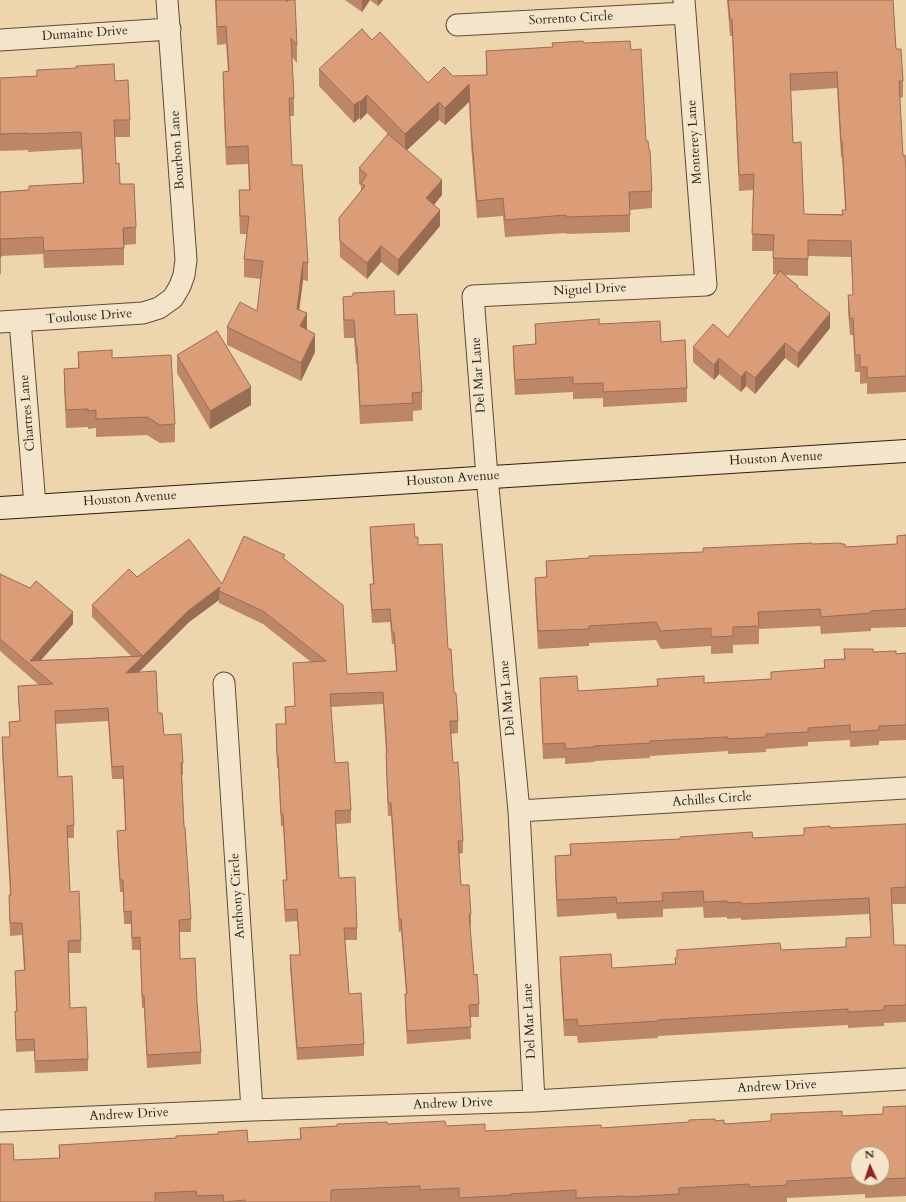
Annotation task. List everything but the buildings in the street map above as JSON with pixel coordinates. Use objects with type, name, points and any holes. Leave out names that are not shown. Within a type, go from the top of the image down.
[{"type":"street","name":"Bourbon Lane","points":[[168,0],[186,260],[184,275],[173,298]]},
{"type":"street","name":"Sorrento Circle","points":[[457,25],[684,7]]},
{"type":"street","name":"Monterey Lane","points":[[684,7],[706,285]]},
{"type":"street","name":"Dumaine Drive","points":[[0,40],[170,29]]},
{"type":"street","name":"Niguel Drive","points":[[473,296],[706,285]]},
{"type":"street","name":"Del Mar Lane","points":[[473,296],[487,477],[519,811],[534,1101]]},
{"type":"street","name":"Toulouse Drive","points":[[10,322],[142,313],[159,308],[173,298]]},
{"type":"street","name":"Chartres Lane","points":[[10,322],[35,505]]},
{"type":"street","name":"Houston Avenue","points":[[0,508],[906,451]]},
{"type":"street","name":"Anthony Circle","points":[[224,683],[252,1110]]},
{"type":"street","name":"Achilles Circle","points":[[519,811],[906,788]]},
{"type":"street","name":"Andrew Drive","points":[[0,1121],[252,1110],[534,1101],[906,1079]]}]
